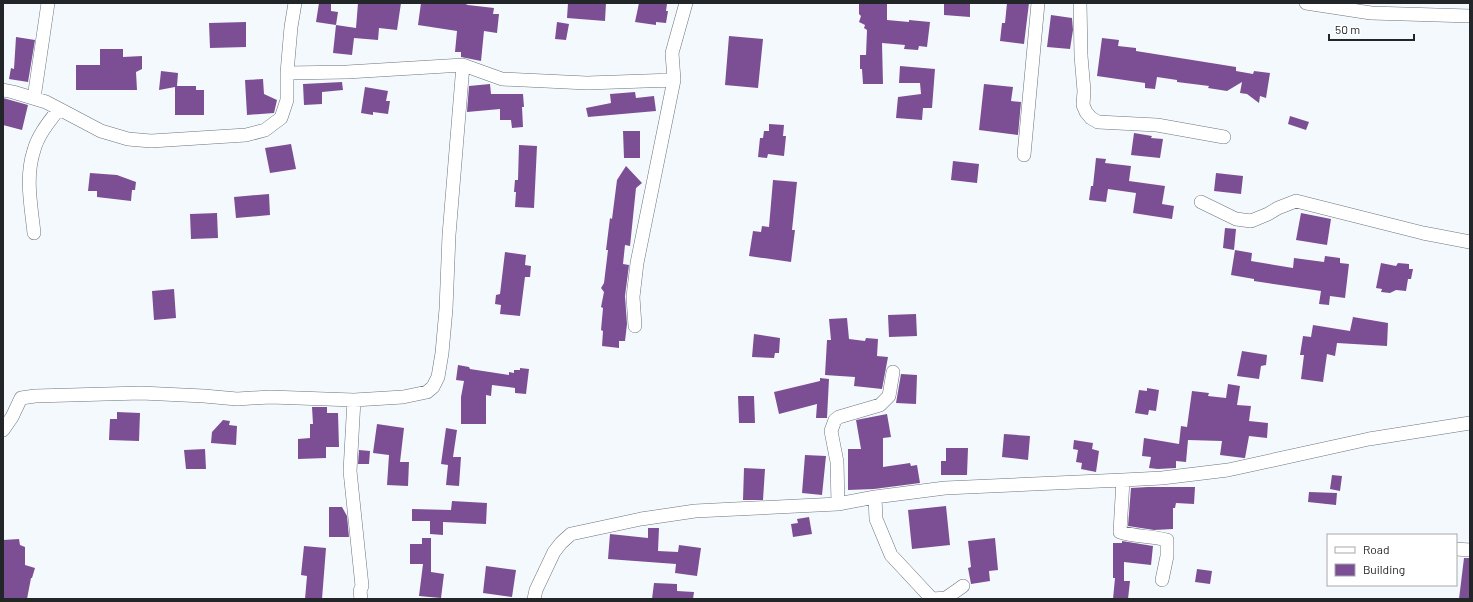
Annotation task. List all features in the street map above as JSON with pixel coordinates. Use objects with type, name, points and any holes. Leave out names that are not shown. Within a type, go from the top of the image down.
[{"type":"street","points":[[34,98],[48,3]]},
{"type":"street","points":[[3,90],[46,102],[58,110],[101,131],[128,138],[151,141],[246,135],[265,130],[281,118],[287,100],[287,73],[291,27],[295,3]]},
{"type":"street","points":[[635,326],[633,297],[637,263],[674,80],[672,53],[686,3]]},
{"type":"street","points":[[1024,155],[1038,3]]},
{"type":"street","points":[[1080,3],[1081,56],[1084,91],[1083,105],[1090,118],[1098,122],[1157,126],[1224,137]]},
{"type":"street","points":[[1306,3],[1371,8],[1389,13],[1470,16]]},
{"type":"street","points":[[287,73],[348,72],[463,65],[502,79],[587,83],[674,80]]},
{"type":"street","points":[[3,430],[21,398],[35,396],[141,393],[237,399],[270,397],[354,400],[403,397],[426,392],[433,387],[438,377],[442,353],[446,309],[449,235],[463,65]]},
{"type":"street","points":[[34,233],[28,181],[33,150],[41,134],[58,110]]},
{"type":"street","points":[[1201,202],[1236,219],[1251,221],[1296,201],[1423,233],[1470,242]]},
{"type":"street","points":[[838,504],[837,462],[831,431],[832,425],[839,417],[880,405],[889,396],[893,372]]},
{"type":"street","points":[[354,400],[350,471],[362,586],[360,591],[361,599]]},
{"type":"street","points":[[534,599],[536,590],[554,552],[560,543],[571,534],[641,519],[695,511],[838,504],[875,497],[945,488],[1162,478],[1228,470],[1369,439],[1470,423]]},
{"type":"street","points":[[1123,480],[1120,532],[1131,536],[1153,536],[1168,540],[1167,556],[1162,580]]},
{"type":"street","points":[[875,497],[876,519],[891,555],[932,599],[946,598],[963,586]]},
{"type":"street","points":[[1457,549],[1470,550]]},
{"type":"building","points":[[319,3],[331,3],[331,11],[338,12],[336,25],[316,22]]},
{"type":"building","points":[[358,3],[401,3],[397,30],[379,28],[378,40],[354,38],[352,55],[333,53],[336,25],[356,28]]},
{"type":"building","points":[[421,3],[463,3],[494,8],[493,14],[499,14],[497,33],[484,31],[481,61],[461,57],[461,52],[455,52],[457,31],[418,25]]},
{"type":"building","points":[[568,3],[606,3],[605,21],[567,18]]},
{"type":"building","points":[[639,3],[667,4],[666,11],[668,11],[666,23],[656,22],[656,25],[635,22]]},
{"type":"building","points":[[859,3],[887,3],[887,20],[930,22],[927,47],[919,46],[918,50],[904,49],[905,45],[882,43],[883,84],[863,84],[862,69],[860,69],[860,55],[866,55],[867,30],[864,28],[865,25],[859,22],[861,16],[859,14]]},
{"type":"building","points":[[944,3],[970,3],[970,17],[944,15]]},
{"type":"building","points":[[1007,3],[1029,3],[1024,44],[1000,41],[1002,23],[1005,23]]},
{"type":"building","points":[[1051,15],[1072,18],[1073,30],[1070,49],[1047,47]]},
{"type":"building","points":[[246,22],[246,47],[210,48],[209,23]]},
{"type":"building","points":[[557,22],[569,24],[566,40],[555,39]]},
{"type":"building","points":[[729,36],[763,39],[758,88],[725,85]]},
{"type":"building","points":[[16,37],[35,40],[28,82],[9,79],[11,68],[14,69]]},
{"type":"building","points":[[1102,38],[1119,40],[1118,46],[1136,48],[1136,51],[1236,67],[1236,71],[1253,74],[1254,71],[1270,73],[1266,98],[1260,96],[1259,103],[1247,94],[1240,93],[1242,82],[1227,91],[1208,88],[1209,86],[1177,82],[1177,80],[1157,77],[1155,89],[1145,88],[1145,83],[1097,76]]},
{"type":"building","points":[[100,49],[123,49],[123,57],[142,56],[142,69],[136,72],[137,90],[76,90],[76,65],[100,65]]},
{"type":"building","points":[[900,66],[935,69],[932,108],[923,108],[922,120],[896,118],[898,97],[921,94],[920,83],[899,83]]},
{"type":"building","points":[[161,71],[178,73],[177,86],[196,86],[196,90],[204,90],[204,115],[175,115],[175,87],[159,90]]},
{"type":"building","points":[[263,79],[264,94],[277,100],[274,113],[247,115],[245,80]]},
{"type":"building","points":[[342,82],[343,90],[322,92],[322,104],[304,105],[303,84]]},
{"type":"building","points":[[490,84],[491,94],[523,94],[523,127],[512,128],[511,120],[500,120],[500,109],[467,112],[469,86]]},
{"type":"building","points":[[984,84],[1013,87],[1011,101],[1021,102],[1018,135],[979,130]]},
{"type":"building","points":[[365,87],[388,91],[386,101],[390,101],[388,114],[373,112],[373,115],[361,113]]},
{"type":"building","points":[[635,92],[636,98],[654,96],[656,111],[588,117],[586,108],[611,103],[610,94]]},
{"type":"building","points":[[3,98],[28,105],[22,130],[3,125]]},
{"type":"building","points":[[1290,116],[1309,122],[1306,130],[1288,124]]},
{"type":"building","points":[[769,124],[784,125],[783,136],[786,136],[784,156],[768,154],[767,158],[758,157],[760,138],[763,138],[764,131],[769,131]]},
{"type":"building","points":[[623,131],[640,131],[640,158],[624,158]]},
{"type":"building","points":[[1134,133],[1152,136],[1151,138],[1163,139],[1160,158],[1131,155]]},
{"type":"building","points":[[291,144],[296,169],[270,173],[265,148]]},
{"type":"building","points":[[519,145],[537,146],[534,208],[515,207],[516,192],[514,192],[515,180],[518,180]]},
{"type":"building","points":[[1096,158],[1106,159],[1105,163],[1131,166],[1129,181],[1165,186],[1162,204],[1174,206],[1172,219],[1133,213],[1136,193],[1108,189],[1106,202],[1089,200],[1091,186],[1093,186]]},
{"type":"building","points":[[953,161],[979,164],[977,183],[951,180]]},
{"type":"building","points":[[626,166],[642,183],[636,188],[630,246],[625,245],[623,264],[629,265],[625,296],[627,324],[625,341],[619,341],[619,348],[602,346],[603,331],[601,330],[603,308],[601,307],[604,292],[601,288],[604,283],[610,218],[612,219],[617,180]]},
{"type":"building","points":[[90,173],[117,175],[136,182],[135,190],[132,190],[131,201],[97,197],[97,191],[88,191]]},
{"type":"building","points":[[1216,173],[1243,176],[1241,194],[1214,191]]},
{"type":"building","points":[[773,180],[797,182],[792,230],[795,230],[791,262],[749,256],[753,231],[761,232],[762,226],[769,227]]},
{"type":"building","points":[[269,194],[270,215],[236,218],[234,197]]},
{"type":"building","points":[[217,213],[218,238],[191,239],[190,214]]},
{"type":"building","points":[[1301,213],[1331,219],[1327,245],[1296,240]]},
{"type":"building","points":[[1225,228],[1236,229],[1234,250],[1223,248]]},
{"type":"building","points":[[1235,250],[1252,253],[1251,261],[1293,268],[1294,258],[1324,262],[1325,256],[1340,258],[1340,263],[1349,264],[1345,298],[1330,296],[1329,305],[1319,304],[1321,291],[1254,281],[1254,279],[1231,275]]},
{"type":"building","points":[[505,252],[526,255],[525,265],[531,266],[530,277],[525,277],[520,316],[500,314],[501,305],[495,304],[496,295],[500,294]]},
{"type":"building","points":[[1381,263],[1396,266],[1398,263],[1409,264],[1409,269],[1413,269],[1411,279],[1408,279],[1406,291],[1396,290],[1390,293],[1381,292],[1382,289],[1376,288]]},
{"type":"building","points":[[174,289],[176,318],[154,320],[152,291]]},
{"type":"building","points":[[916,314],[917,336],[889,337],[888,315]]},
{"type":"building","points":[[1353,317],[1388,323],[1387,346],[1337,343],[1335,356],[1327,354],[1323,382],[1301,379],[1304,355],[1300,355],[1303,336],[1311,337],[1313,325],[1350,331]]},
{"type":"building","points":[[847,318],[849,339],[865,341],[866,338],[878,339],[877,356],[888,357],[882,389],[854,386],[855,377],[825,375],[827,340],[831,340],[829,319]]},
{"type":"building","points":[[754,334],[780,338],[779,353],[775,353],[774,358],[752,357]]},
{"type":"building","points":[[1242,351],[1267,355],[1266,365],[1261,366],[1259,379],[1237,376]]},
{"type":"building","points":[[458,365],[469,367],[470,369],[509,375],[509,372],[514,373],[514,370],[520,370],[520,368],[529,369],[526,394],[515,393],[515,388],[492,385],[491,396],[486,395],[486,424],[461,424],[461,397],[464,381],[456,380]]},
{"type":"building","points":[[901,374],[917,375],[916,404],[896,403]]},
{"type":"building","points":[[820,378],[829,379],[827,418],[816,418],[817,404],[779,414],[774,392],[820,381]]},
{"type":"building","points":[[1228,384],[1240,386],[1237,405],[1251,406],[1249,421],[1268,423],[1267,438],[1249,436],[1245,458],[1220,455],[1222,441],[1188,440],[1186,462],[1176,461],[1176,468],[1149,468],[1151,457],[1142,456],[1144,438],[1179,444],[1181,426],[1187,427],[1192,391],[1209,393],[1208,396],[1226,398]]},
{"type":"building","points":[[1147,388],[1159,390],[1156,411],[1149,410],[1148,415],[1135,413],[1139,390],[1147,391]]},
{"type":"building","points":[[738,396],[754,396],[755,423],[739,423]]},
{"type":"building","points":[[312,407],[327,407],[327,413],[338,413],[339,447],[326,447],[326,458],[298,459],[298,439],[310,438],[310,424],[313,424]]},
{"type":"building","points":[[117,412],[140,413],[139,441],[109,440],[110,419],[117,419]]},
{"type":"building","points":[[887,414],[891,437],[883,438],[883,467],[910,463],[911,466],[917,465],[920,483],[874,489],[848,490],[848,449],[861,449],[856,420]]},
{"type":"building","points":[[223,420],[230,421],[229,425],[237,426],[236,445],[211,443],[212,432]]},
{"type":"building","points":[[377,424],[404,428],[400,462],[409,462],[408,486],[387,485],[389,455],[373,453]]},
{"type":"building","points":[[446,428],[457,430],[453,457],[461,457],[459,486],[446,485],[448,465],[441,464]]},
{"type":"building","points":[[1004,434],[1030,436],[1028,460],[1002,457]]},
{"type":"building","points":[[1074,440],[1093,443],[1092,449],[1099,451],[1096,472],[1081,469],[1082,463],[1076,462],[1078,450],[1073,449]]},
{"type":"building","points":[[946,448],[968,448],[967,475],[941,475],[941,461],[946,461]]},
{"type":"building","points":[[205,449],[206,469],[186,469],[184,450]]},
{"type":"building","points":[[359,450],[370,451],[369,464],[358,464]]},
{"type":"building","points":[[805,455],[826,456],[822,495],[802,493]]},
{"type":"building","points":[[744,468],[765,469],[763,500],[743,500]]},
{"type":"building","points":[[1332,475],[1342,476],[1340,491],[1330,489]]},
{"type":"building","points":[[1195,487],[1194,504],[1176,503],[1175,508],[1173,508],[1173,529],[1154,530],[1128,526],[1131,488]]},
{"type":"building","points":[[1309,492],[1337,493],[1336,505],[1308,502]]},
{"type":"building","points":[[452,501],[487,503],[486,524],[443,522],[443,535],[430,534],[430,521],[412,521],[412,509],[451,510]]},
{"type":"building","points":[[946,506],[950,545],[912,549],[908,510]]},
{"type":"building","points":[[329,507],[342,507],[347,516],[349,537],[329,537]]},
{"type":"building","points":[[809,517],[812,534],[793,537],[791,524],[798,523],[797,519]]},
{"type":"building","points":[[648,528],[659,528],[658,551],[678,552],[679,545],[701,548],[697,576],[675,573],[676,564],[608,559],[610,534],[648,538]]},
{"type":"building","points":[[422,538],[431,538],[431,572],[444,574],[441,598],[419,596],[423,564],[410,564],[410,544],[422,544]]},
{"type":"building","points":[[995,538],[998,570],[989,571],[990,581],[971,584],[968,568],[971,567],[968,541]]},
{"type":"building","points":[[19,539],[20,545],[25,547],[25,565],[35,568],[31,578],[27,599],[3,599],[3,540]]},
{"type":"building","points":[[1122,541],[1153,546],[1151,565],[1124,562],[1124,581],[1130,581],[1128,599],[1113,599],[1115,578],[1113,578],[1113,543],[1122,543]]},
{"type":"building","points":[[304,546],[326,548],[322,599],[305,599],[307,576],[301,575]]},
{"type":"building","points":[[1464,558],[1470,558],[1470,599],[1459,599]]},
{"type":"building","points":[[486,566],[516,570],[512,597],[483,593]]},
{"type":"building","points":[[1197,569],[1212,571],[1210,584],[1195,582]]},
{"type":"building","points":[[654,583],[677,584],[677,591],[694,592],[693,599],[652,599]]}]
